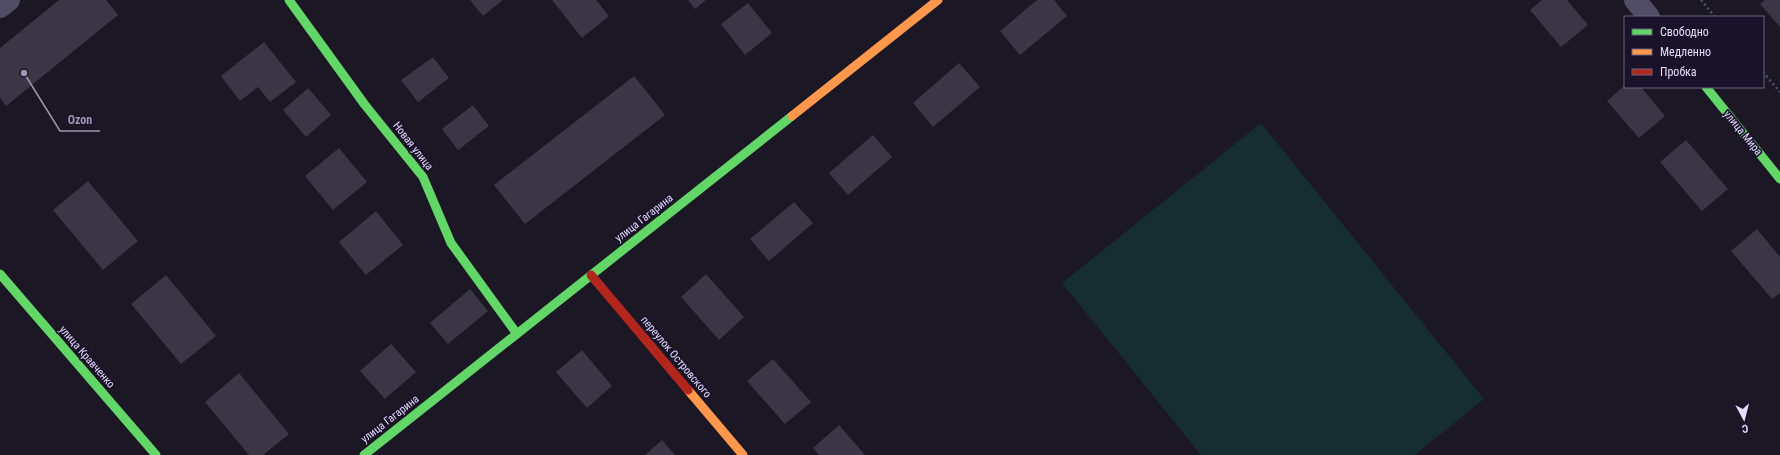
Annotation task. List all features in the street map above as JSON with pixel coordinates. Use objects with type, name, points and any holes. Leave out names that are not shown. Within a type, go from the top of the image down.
[{"type":"street","points":[[0,7],[9,0]]},
{"type":"street","name":"Новая улица","points":[[289,0],[365,105],[423,178],[451,243],[517,334]]},
{"type":"street","name":"улица Гагарина","points":[[364,455],[938,0]]},
{"type":"street","points":[[1635,0],[1648,16]]},
{"type":"street","name":"улица Мира","points":[[1707,88],[1780,179]]},
{"type":"street","name":"улица Кравченко","points":[[0,274],[156,455]]},
{"type":"street","name":"переулок Островского","points":[[591,275],[743,455]]},
{"type":"path","points":[[1700,0],[1714,16]]},
{"type":"path","points":[[1764,73],[1780,92]]},
{"type":"green space","points":[[1261,123],[1484,399],[1415,455],[1201,455],[1062,283]]},
{"type":"building","points":[[59,0],[106,0],[118,15],[6,106],[0,98],[0,48]]},
{"type":"building","points":[[470,0],[503,0],[483,16]]},
{"type":"building","points":[[552,0],[596,0],[609,16],[582,38]]},
{"type":"building","points":[[688,0],[706,0],[695,9]]},
{"type":"building","points":[[1037,0],[1054,0],[1067,16],[1020,55],[1000,31]]},
{"type":"building","points":[[1542,0],[1567,0],[1588,25],[1561,47],[1530,10]]},
{"type":"building","points":[[1765,0],[1780,0],[1780,27],[1760,4]]},
{"type":"building","points":[[748,3],[772,33],[745,55],[721,24]]},
{"type":"building","points":[[264,42],[296,82],[270,102],[258,87],[240,101],[221,76]]},
{"type":"building","points":[[433,57],[449,78],[418,102],[401,80]]},
{"type":"building","points":[[959,63],[980,87],[933,127],[913,103]]},
{"type":"building","points":[[634,76],[665,115],[525,224],[494,185]]},
{"type":"building","points":[[1624,86],[1624,88],[1642,88],[1665,116],[1639,138],[1607,101]]},
{"type":"building","points":[[308,88],[331,115],[306,137],[283,110]]},
{"type":"building","points":[[473,105],[489,126],[458,150],[442,129]]},
{"type":"building","points":[[873,135],[892,157],[848,195],[829,173]]},
{"type":"building","points":[[1686,140],[1728,189],[1702,211],[1660,162]]},
{"type":"building","points":[[339,148],[367,182],[333,210],[305,176]]},
{"type":"building","points":[[88,181],[138,241],[103,270],[53,210]]},
{"type":"building","points":[[794,202],[813,223],[769,261],[750,239]]},
{"type":"building","points":[[376,211],[403,245],[366,275],[339,242]]},
{"type":"building","points":[[1757,229],[1780,257],[1780,293],[1772,299],[1731,251]]},
{"type":"building","points":[[706,274],[744,317],[719,340],[681,297]]},
{"type":"building","points":[[166,275],[216,336],[181,364],[131,304]]},
{"type":"building","points":[[470,289],[488,311],[448,344],[430,323]]},
{"type":"building","points":[[391,344],[416,372],[385,399],[360,371]]},
{"type":"building","points":[[582,350],[612,386],[587,408],[556,372]]},
{"type":"building","points":[[773,359],[811,402],[785,424],[747,381]]},
{"type":"building","points":[[239,373],[289,434],[263,455],[249,455],[205,402]]},
{"type":"building","points":[[839,425],[865,455],[819,455],[813,448]]},
{"type":"building","points":[[662,440],[675,455],[645,455]]},
{"type":"traffic: fast","points":[[289,0],[365,105],[423,177],[451,243],[517,334]]},
{"type":"traffic: fast","points":[[1707,88],[1780,179]]},
{"type":"traffic: fast","points":[[364,455],[792,116]]},
{"type":"traffic: fast","points":[[0,274],[156,455]]},
{"type":"traffic: slow","points":[[792,116],[938,0]]},
{"type":"traffic: slow","points":[[688,390],[743,455]]},
{"type":"traffic: jam","points":[[591,275],[688,390]]},
{"type":"place","name":"Ozon","points":[[24,73]]}]
